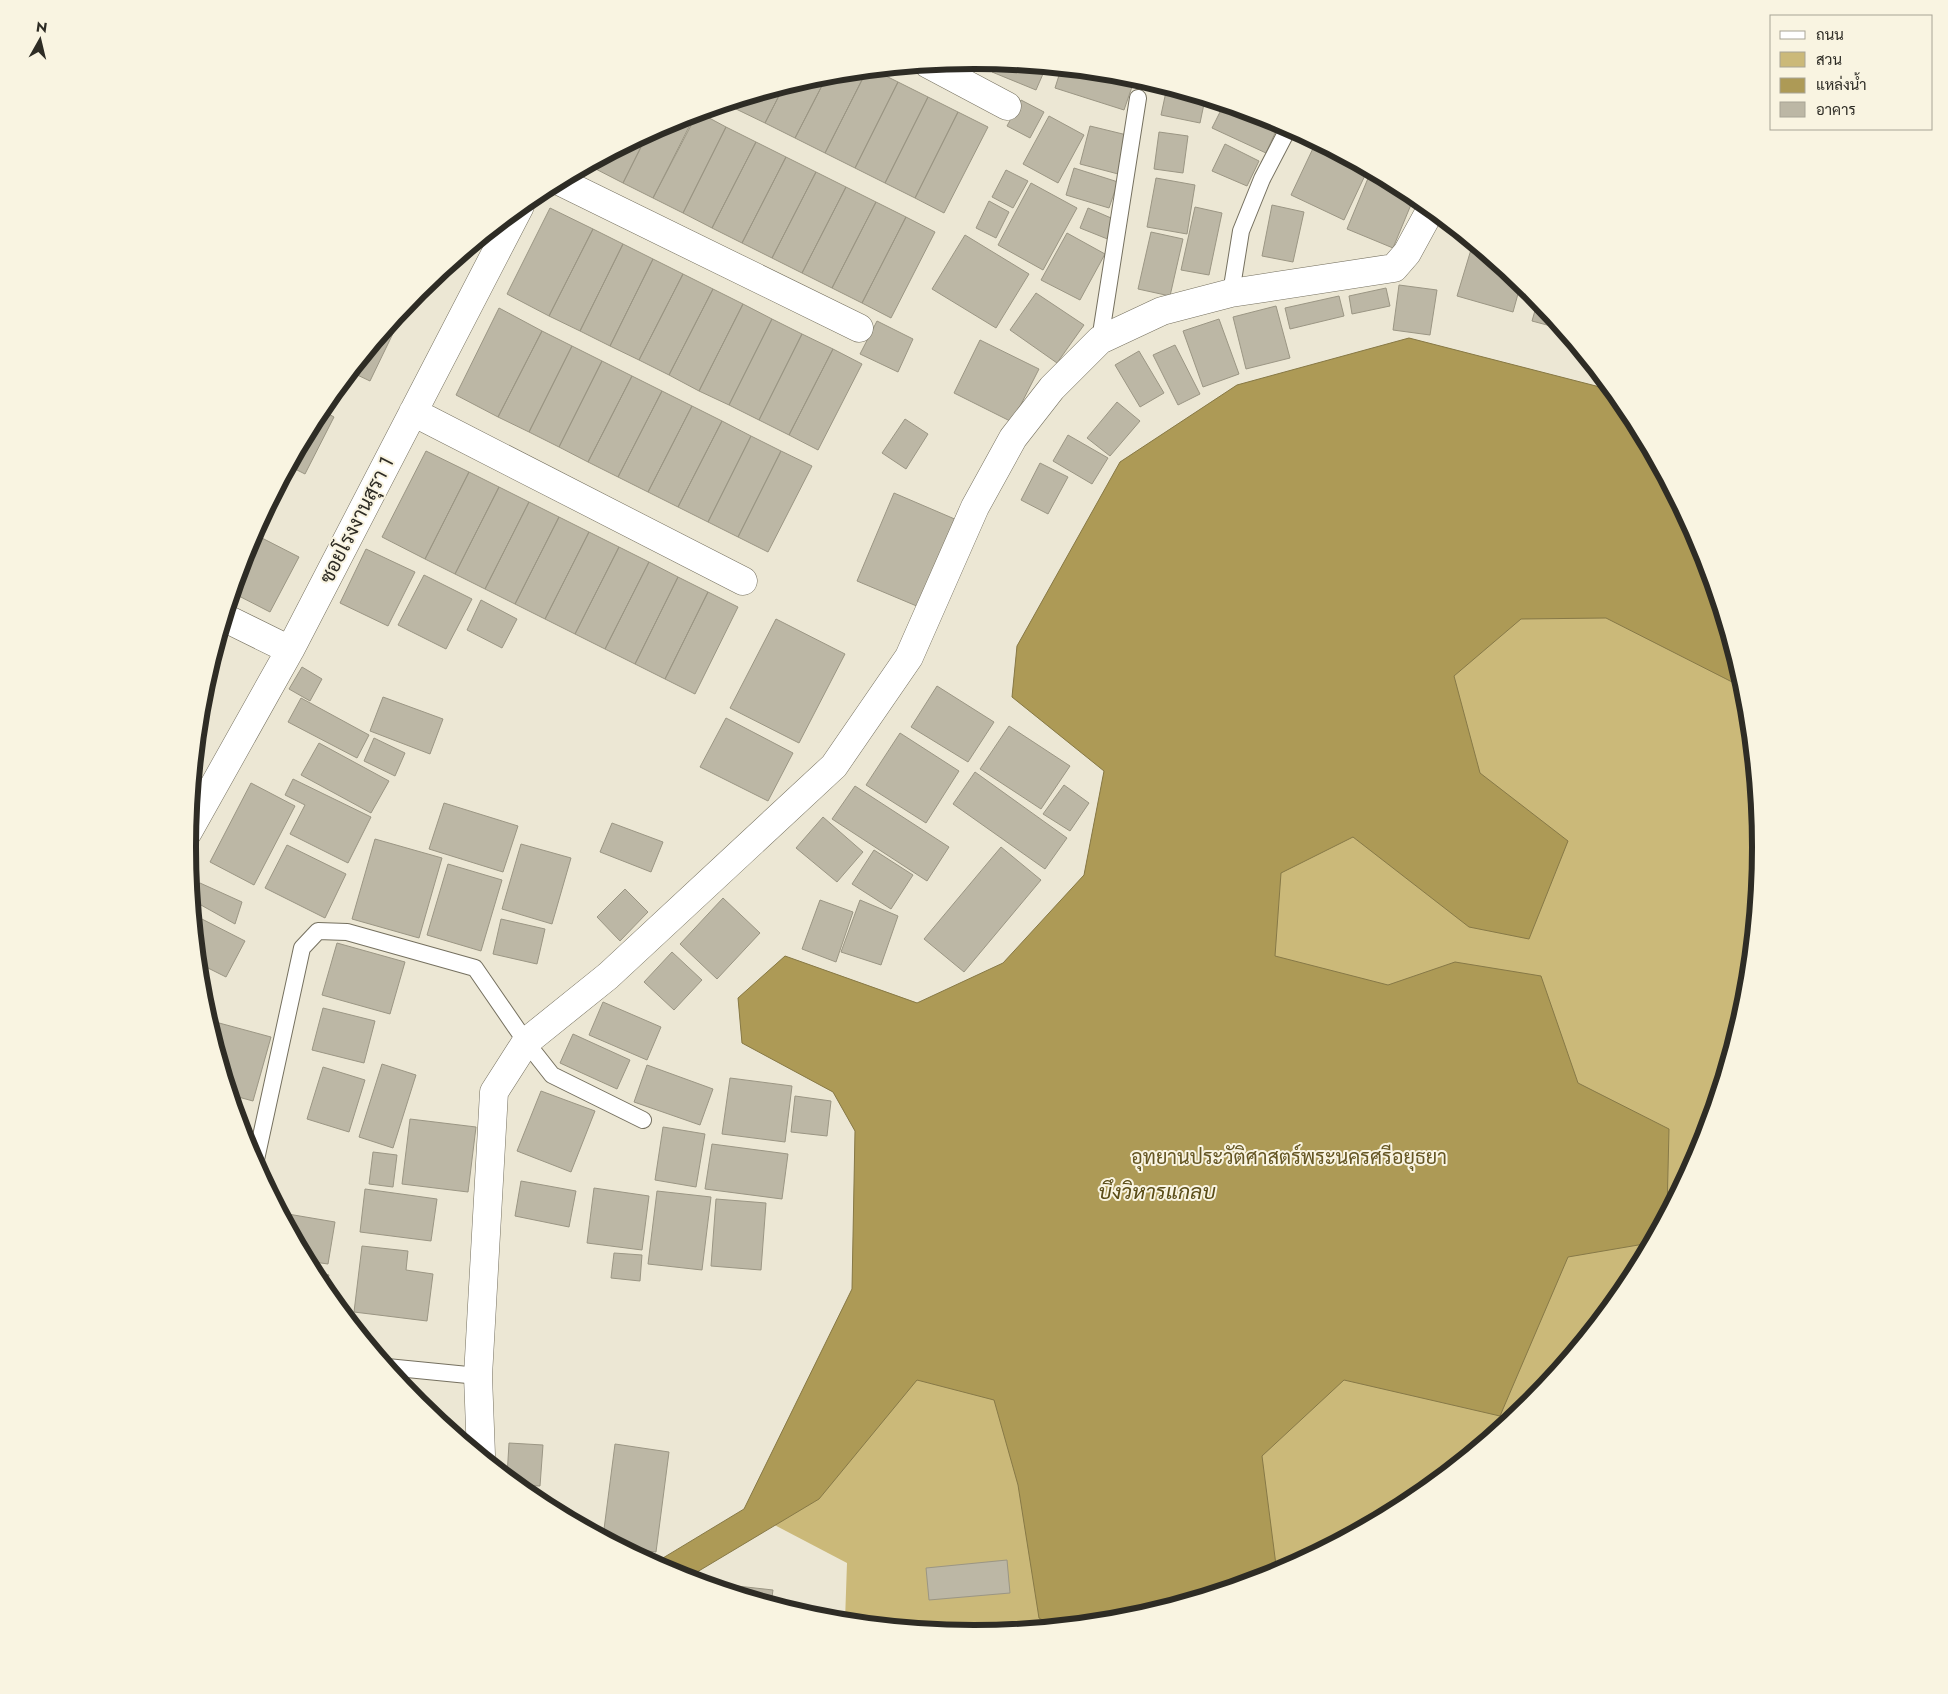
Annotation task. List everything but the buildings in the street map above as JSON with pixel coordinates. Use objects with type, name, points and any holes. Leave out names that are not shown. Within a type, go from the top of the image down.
[{"type":"street","points":[[939,70],[1007,106]]},
{"type":"street","points":[[567,184],[858,328]]},
{"type":"street","points":[[481,1448],[478,1376],[494,1092],[526,1042],[608,976],[834,766],[910,657],[975,508],[1013,438],[1052,388],[1100,340],[1162,311],[1231,293],[1394,268],[1407,254],[1428,215]]},
{"type":"street","name":"ซอยโรงงานสุรา 1","points":[[197,817],[290,650],[512,221]]},
{"type":"street","points":[[413,412],[743,581]]},
{"type":"street","points":[[230,620],[290,650]]},
{"type":"lane","points":[[1100,340],[1138,98]]},
{"type":"lane","points":[[1231,293],[1241,232],[1262,179],[1285,134]]},
{"type":"lane","points":[[258,1151],[302,948],[318,931],[347,932],[475,968],[526,1042],[552,1075],[643,1120]]},
{"type":"lane","points":[[397,1368],[478,1376]]},
{"type":"green space","name":"บึงวิหารแกลบ","points":[[1409,338],[1596,386],[1602,389],[1621,415],[1648,458],[1672,503],[1693,549],[1711,597],[1726,646],[1746,745],[1751,796],[1752,847],[1751,898],[1746,949],[1726,1048],[1711,1097],[1693,1145],[1672,1191],[1648,1236],[1621,1279],[1591,1321],[1559,1360],[1487,1432],[1448,1464],[1406,1494],[1363,1521],[1318,1545],[1272,1566],[1224,1584],[1175,1599],[1076,1619],[1025,1624],[923,1624],[845,1614],[847,1563],[744,1509],[852,1289],[855,1131],[833,1092],[742,1043],[738,998],[785,956],[918,1003],[1003,963],[1084,875],[1104,771],[1012,697],[1017,646],[1120,462],[1237,385]]},
{"type":"water","name":"บึงวิหารแกลบ","points":[[1409,338],[1596,386],[1602,389],[1621,415],[1648,458],[1672,503],[1693,549],[1711,597],[1726,646],[1734,683],[1606,618],[1521,619],[1454,676],[1480,773],[1568,841],[1529,939],[1469,927],[1353,837],[1281,873],[1275,956],[1388,985],[1455,962],[1541,976],[1578,1083],[1669,1129],[1667,1200],[1643,1244],[1568,1257],[1500,1416],[1344,1380],[1262,1456],[1276,1564],[1224,1584],[1175,1599],[1126,1610],[1076,1619],[1046,1622],[1039,1618],[1018,1485],[994,1400],[917,1380],[819,1499],[695,1573],[661,1559],[744,1509],[852,1289],[855,1131],[833,1092],[742,1043],[738,998],[785,956],[917,1003],[1003,963],[1084,875],[1104,771],[1012,697],[1017,646],[1120,462],[1237,385]]},
{"type":"park label","name":"อุทยานประวัติศาสตร์พระนครศรีอยุธยา","points":[[1289,1157]]}]
